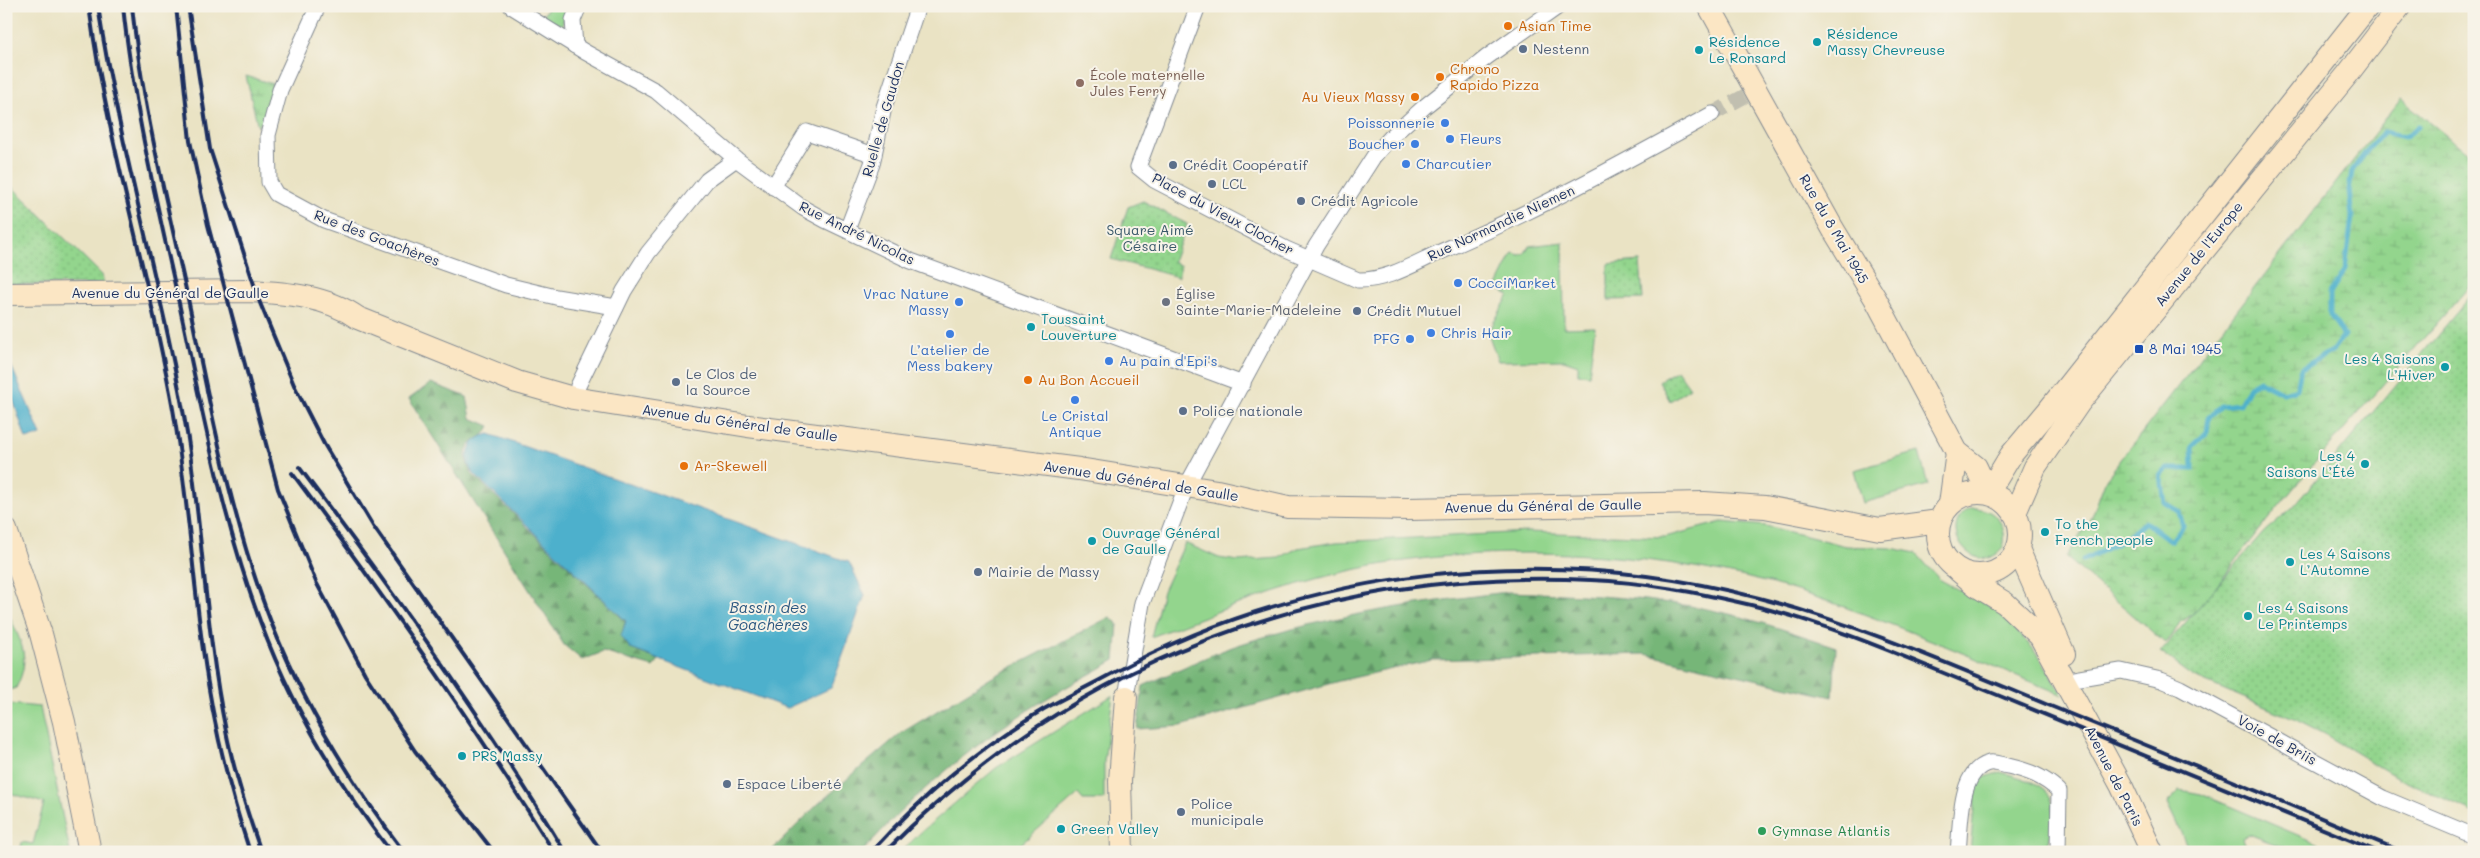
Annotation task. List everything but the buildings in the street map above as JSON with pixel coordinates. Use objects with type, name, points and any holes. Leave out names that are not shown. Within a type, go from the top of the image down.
[{"type":"main road","name":"Rue du 8 Mai 1945","points":[[1709,6],[1750,93],[1875,298],[1957,452],[1976,467],[1988,493]]},
{"type":"main road","name":"Avenue de l'Europe","points":[[1988,493],[2011,455],[2048,411],[2368,6]]},
{"type":"main road","name":"Avenue de l'Europe","points":[[2015,513],[2035,468],[2079,404],[2400,6]]},
{"type":"main road","name":"Avenue du Général de Gaulle","points":[[6,294],[249,291],[286,294],[314,300],[342,307],[358,318]]},
{"type":"main road","name":"Avenue du Général de Gaulle","points":[[6,306],[256,301],[358,318],[517,382],[573,398],[748,426],[1079,469],[1217,491],[1288,507],[1408,509],[1704,503],[1765,507],[1880,529],[1944,512]]},
{"type":"main road","points":[[1944,512],[1961,496],[1974,492],[1988,493],[1999,497],[2015,513],[2020,534],[2018,549],[2003,568],[1993,573],[1976,575],[1959,571],[1948,562],[1940,550],[1937,535],[1957,452]]},
{"type":"main road","points":[[6,530],[43,643],[64,722],[90,852]]},
{"type":"main road","name":"Avenue de Paris","points":[[2018,549],[2075,690],[2152,852]]},
{"type":"main road","name":"Avenue de Paris","points":[[1959,571],[1977,586],[2005,603],[2040,636],[2075,690]]},
{"type":"main road","points":[[1122,852],[1120,782],[1126,697]]},
{"type":"street","name":"Rue des Goachères","points":[[318,6],[280,90],[268,135],[269,182],[272,190],[280,198],[324,220],[506,285],[556,297],[616,307]]},
{"type":"street","name":"Rue André Nicolas","points":[[511,6],[575,46],[656,91],[736,159],[803,208],[911,261],[1243,384]]},
{"type":"street","points":[[575,46],[573,20],[579,6]]},
{"type":"street","name":"Ruelle de Gaudon","points":[[847,230],[874,155],[884,107],[918,6]]},
{"type":"street","name":"Place du Vieux Clocher","points":[[1198,6],[1138,167],[1154,180],[1309,259]]},
{"type":"street","points":[[1126,697],[1142,603],[1186,487],[1309,259],[1374,156],[1391,137],[1487,57],[1559,6]]},
{"type":"street","name":"Rue Normandie Niemen","points":[[1309,259],[1358,280],[1369,280],[1404,268],[1512,221],[1620,166],[1712,114]]},
{"type":"street","points":[[773,186],[807,132],[874,155]]},
{"type":"street","points":[[578,386],[616,307],[638,268],[656,242],[707,180],[736,159]]},
{"type":"street","name":"Voie de Briis","points":[[2075,690],[2121,671],[2161,680],[2180,688],[2383,798],[2474,836]]},
{"type":"street","points":[[1958,852],[1965,787],[1976,769],[1990,763],[2020,769],[2045,778],[2059,791],[2058,852]]},
{"type":"green space","points":[[549,6],[567,6],[562,26],[547,19],[544,14]]},
{"type":"green space","points":[[246,76],[273,84],[263,119],[258,127]]},
{"type":"green space","points":[[2401,99],[2474,158],[2474,281],[2325,451],[2240,555],[2212,593],[2194,612],[2180,622],[2172,636],[2165,643],[2066,557],[2091,519],[2106,479]]},
{"type":"green space","points":[[6,181],[102,275],[104,285],[6,284]]},
{"type":"green space","name":"Square Aimé Césaire","points":[[1143,201],[1187,224],[1173,262],[1181,266],[1178,277],[1111,259],[1128,207]]},
{"type":"green space","points":[[1563,242],[1564,328],[1595,327],[1589,375],[1578,374],[1578,365],[1564,360],[1498,361],[1488,333],[1509,295],[1496,288],[1513,253],[1520,255],[1525,253],[1529,246]]},
{"type":"green space","points":[[1640,261],[1643,299],[1608,300],[1608,264]]},
{"type":"green space","points":[[2474,292],[2474,813],[2398,778],[2326,735],[2296,720],[2194,677],[2160,652],[2264,532],[2293,507]]},
{"type":"green space","points":[[1677,370],[1690,388],[1670,401],[1659,381]]},
{"type":"green space","points":[[431,383],[467,397],[471,418],[490,426],[468,448],[466,454],[471,473],[625,621],[622,636],[631,649],[659,660],[653,667],[603,652],[582,660],[564,645],[409,399]]},
{"type":"green space","points":[[1919,452],[1928,485],[1863,503],[1854,470]]},
{"type":"green space","points":[[1971,508],[1979,508],[1993,514],[2002,525],[2004,532],[2003,548],[1992,556],[1981,558],[1971,555],[1957,537],[1956,526],[1960,516]]},
{"type":"green space","points":[[1722,522],[1766,526],[1846,546],[1891,548],[1916,553],[1939,579],[1999,612],[2038,654],[2063,695],[1898,627],[1797,591],[1696,567],[1586,555],[1476,554],[1373,566],[1288,587],[1151,637],[1163,591],[1185,543],[1219,558],[1238,561],[1279,558],[1298,548],[1336,542],[1528,532],[1665,537]]},
{"type":"green space","points":[[1507,592],[1599,596],[1690,606],[1746,618],[1782,629],[1836,647],[1833,697],[1645,654],[1432,660],[1339,681],[1181,726],[1137,729],[1143,686],[1226,649],[1338,618],[1405,606]]},
{"type":"green space","points":[[6,608],[19,639],[24,657],[21,676],[16,688],[6,691]]},
{"type":"green space","points":[[1110,617],[1118,624],[1115,660],[1043,701],[1010,722],[964,756],[921,792],[862,852],[770,852],[817,805],[901,733],[991,678]]},
{"type":"green space","points":[[1113,695],[1104,762],[1104,800],[1083,800],[1078,794],[1012,852],[901,852],[920,833],[996,768]]},
{"type":"green space","points":[[10,704],[40,707],[70,852],[20,852],[22,842],[33,844],[44,803],[6,792],[6,740]]},
{"type":"green space","points":[[2000,772],[2032,782],[2040,786],[2051,797],[2053,816],[2047,852],[1970,852],[1976,786],[1983,778]]},
{"type":"green space","points":[[2180,790],[2201,794],[2319,844],[2326,852],[2295,852],[2249,834],[2242,838],[2247,852],[2190,852],[2167,803]]},
{"type":"water","points":[[7,356],[41,435],[26,439],[6,378]]},
{"type":"water","name":"Bassin des Goachères","points":[[489,434],[849,562],[865,595],[831,688],[787,708],[631,649],[621,636],[626,621],[472,472],[468,460],[470,448],[477,439]]},
{"type":"waterway","points":[[2083,560],[2124,540],[2145,522],[2171,541],[2183,526],[2179,512],[2165,503],[2161,476],[2167,469],[2193,469],[2192,447],[2207,432],[2209,417],[2221,406],[2240,404],[2249,387],[2260,381],[2283,393],[2297,389],[2301,369],[2333,350],[2344,335],[2330,315],[2330,293],[2345,269],[2352,217],[2349,190],[2352,171],[2372,144],[2384,132],[2405,137],[2418,127]]},
{"type":"tunnel","points":[[1712,114],[1745,96]]},
{"type":"railway","points":[[89,6],[106,107],[173,409],[211,701],[228,777],[250,852]]},
{"type":"railway","points":[[98,6],[118,115],[167,331],[188,439],[219,695],[241,792],[261,852]]},
{"type":"railway","points":[[123,6],[127,43],[153,187],[213,459],[246,581],[272,652],[301,713],[352,798],[391,852]]},
{"type":"railway","points":[[132,6],[148,115],[163,187],[222,460],[244,542],[271,622],[313,713],[365,798],[404,852]]},
{"type":"railway","points":[[176,6],[190,141],[208,225],[278,489],[316,582],[365,674],[415,751],[494,852]]},
{"type":"railway","points":[[188,6],[210,149],[260,303],[294,385],[324,444],[373,526],[602,852]]},
{"type":"railway","points":[[299,467],[437,656],[565,852]]},
{"type":"railway","points":[[292,473],[427,660],[554,852]]},
{"type":"railway","points":[[871,852],[910,812],[952,774],[997,739],[1044,709],[1186,638],[1264,609],[1345,588],[1428,575],[1511,569],[1594,571],[1677,581],[1759,598],[1796,608],[1869,633],[1941,661],[2403,852]]},
{"type":"railway","points":[[885,852],[959,785],[1037,727],[1121,678],[1208,639],[1300,610],[1394,590],[1491,580],[1591,580],[1631,583],[1692,592],[1782,613],[1905,657],[2379,852]]},
{"type":"place","name":"Asian Time","points":[[1508,26]]},
{"type":"place","name":"Résidence Massy Chevreuse","points":[[1817,42]]},
{"type":"place","name":"Nestenn","points":[[1523,49]]},
{"type":"place","name":"Résidence Le Ronsard","points":[[1699,50]]},
{"type":"place","name":"Chrono Rapido Pizza","points":[[1440,77]]},
{"type":"place","name":"École maternelle Jules Ferry","points":[[1080,83]]},
{"type":"place","name":"Au Vieux Massy","points":[[1415,97]]},
{"type":"place","name":"Poissonnerie","points":[[1445,123]]},
{"type":"place","name":"Fleurs","points":[[1450,139]]},
{"type":"place","name":"Boucher","points":[[1415,144]]},
{"type":"place","name":"Charcutier","points":[[1406,164]]},
{"type":"place","name":"Crédit Coopératif","points":[[1173,165]]},
{"type":"place","name":"LCL","points":[[1212,184]]},
{"type":"place","name":"Crédit Agricole","points":[[1301,201]]},
{"type":"place","name":"CocciMarket","points":[[1458,283]]},
{"type":"place","name":"Vrac Nature Massy","points":[[959,302]]},
{"type":"place","name":"Église Sainte-Marie-Madeleine","points":[[1166,302]]},
{"type":"place","name":"Crédit Mutuel","points":[[1357,311]]},
{"type":"place","name":"Toussaint Louverture","points":[[1031,327]]},
{"type":"place","name":"Chris Hair","points":[[1431,333]]},
{"type":"place","name":"L’atelier de Mess bakery","points":[[950,334]]},
{"type":"place","name":"PFG","points":[[1410,339]]},
{"type":"place","name":"8 Mai 1945","points":[[2139,349]]},
{"type":"place","name":"Au pain d'Epi's","points":[[1109,361]]},
{"type":"place","name":"Les 4 Saisons L’Hiver","points":[[2445,367]]},
{"type":"place","name":"Au Bon Accueil","points":[[1028,380]]},
{"type":"place","name":"Le Clos de la Source","points":[[676,382]]},
{"type":"place","name":"Le Cristal Antique","points":[[1075,400]]},
{"type":"place","name":"Police nationale","points":[[1183,411]]},
{"type":"place","name":"Les 4 Saisons L’Été","points":[[2365,464]]},
{"type":"place","name":"Ar-Skewell","points":[[684,466]]},
{"type":"place","name":"To the French people","points":[[2045,532]]},
{"type":"place","name":"Ouvrage Général de Gaulle","points":[[1092,541]]},
{"type":"place","name":"Les 4 Saisons L’Automne","points":[[2290,562]]},
{"type":"place","name":"Mairie de Massy","points":[[978,572]]},
{"type":"place","name":"Les 4 Saisons Le Printemps","points":[[2248,616]]},
{"type":"place","name":"PRS Massy","points":[[462,756]]},
{"type":"place","name":"Espace Liberté","points":[[727,784]]},
{"type":"place","name":"Police municipale","points":[[1181,812]]},
{"type":"place","name":"Green Valley","points":[[1061,829]]},
{"type":"place","name":"Gymnase Atlantis","points":[[1762,831]]}]
